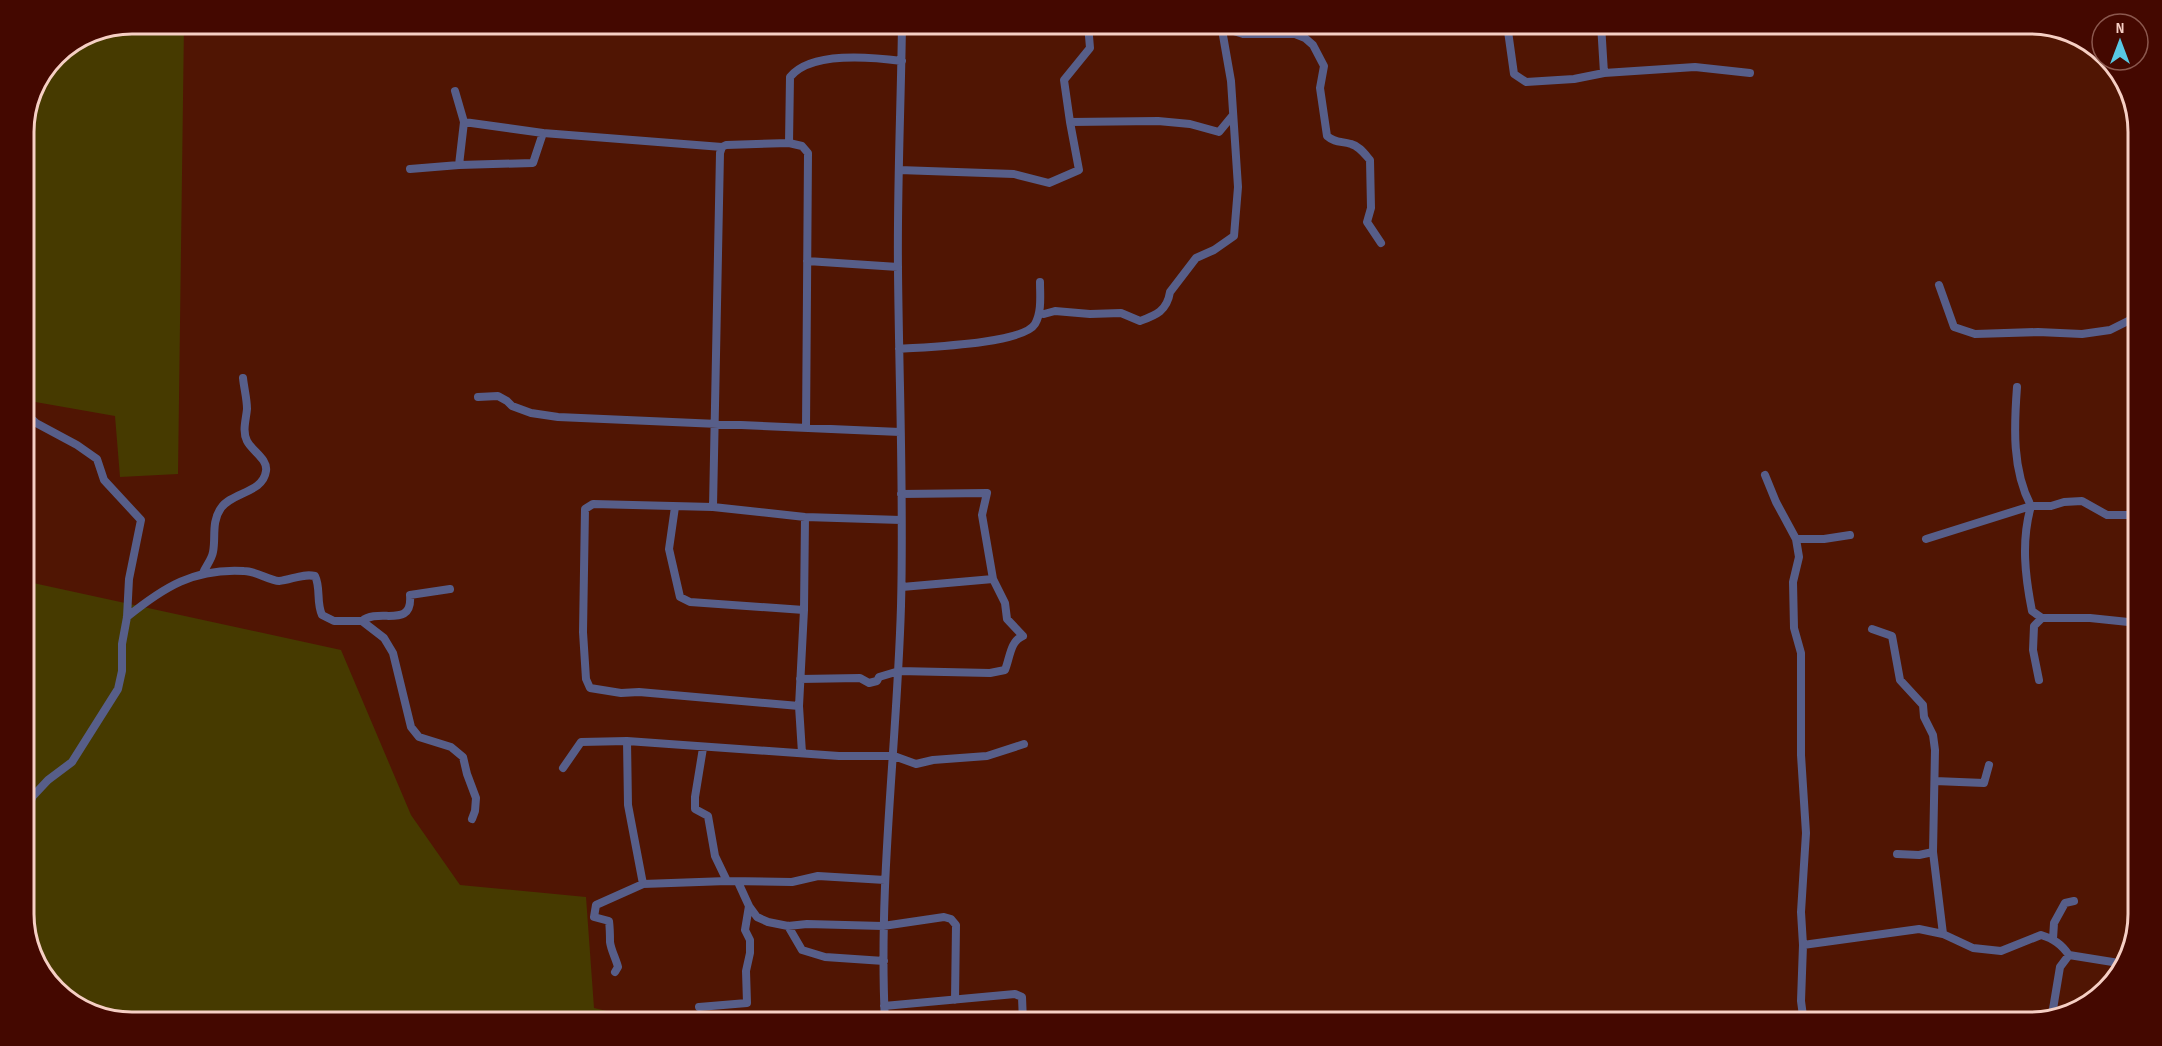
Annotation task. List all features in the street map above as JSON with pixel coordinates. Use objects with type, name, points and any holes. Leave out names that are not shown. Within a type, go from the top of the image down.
[{"type":"street","points":[[884,1012],[883,926],[902,587],[897,267],[902,34]]},
{"type":"street","points":[[900,170],[1014,174],[1049,183],[1079,170],[1064,80],[1090,48],[1089,34]]},
{"type":"street","points":[[1039,313],[1055,311],[1090,315],[1121,313],[1140,321],[1158,314],[1170,292],[1196,258],[1214,250],[1234,236],[1238,187],[1231,81],[1222,34]]},
{"type":"street","points":[[1243,34],[1295,34],[1305,38],[1313,45],[1324,66],[1320,88],[1327,136],[1333,142],[1349,143],[1359,147],[1370,159],[1371,208],[1367,222],[1381,243]]},
{"type":"street","points":[[1508,34],[1514,74],[1526,82],[1574,79],[1604,73],[1695,67],[1750,73]]},
{"type":"street","points":[[1601,34],[1604,73]]},
{"type":"street","points":[[789,143],[790,77],[796,69],[825,59],[879,58],[902,62]]},
{"type":"street","points":[[455,91],[465,122],[459,165]]},
{"type":"street","points":[[1070,122],[1190,123],[1219,132],[1233,115]]},
{"type":"street","points":[[465,122],[543,133],[722,147],[789,143],[802,146],[808,153],[806,428]]},
{"type":"street","points":[[410,170],[459,165],[533,163],[543,133]]},
{"type":"street","points":[[713,507],[720,153],[722,147]]},
{"type":"street","points":[[807,261],[897,267]]},
{"type":"street","points":[[899,349],[1000,340],[1030,331],[1039,313],[1040,282]]},
{"type":"street","points":[[1939,285],[1954,327],[1975,334],[2038,332],[2082,334],[2110,330],[2127,321]]},
{"type":"street","points":[[202,573],[213,553],[213,533],[221,508],[231,498],[254,488],[265,475],[266,468],[262,460],[247,441],[244,427],[247,408],[243,378]]},
{"type":"street","points":[[2017,387],[2016,454],[2022,489],[2031,506],[2026,523],[2024,560],[2032,611],[2042,618],[2090,618],[2128,622]]},
{"type":"street","points":[[478,397],[498,396],[512,406],[531,413],[558,417],[900,432]]},
{"type":"street","points":[[35,422],[97,459],[104,480],[141,520],[129,579],[127,617],[122,644],[122,671],[118,689],[72,762],[48,780],[35,794]]},
{"type":"street","points":[[1765,475],[1776,502],[1796,539],[1799,557],[1793,582],[1794,628],[1801,653],[1802,755],[1806,833],[1802,912],[1803,1012]]},
{"type":"street","points":[[800,679],[860,678],[869,683],[877,681],[879,677],[899,671],[990,673],[1005,670],[1012,647],[1017,638],[1023,636],[1007,620],[1005,603],[993,579],[982,515],[987,493],[901,494]]},
{"type":"street","points":[[1926,540],[2031,506],[2051,506],[2064,502],[2082,501],[2108,515],[2127,515]]},
{"type":"street","points":[[799,706],[639,692],[621,693],[590,688],[586,679],[583,632],[585,509],[592,504],[713,507],[805,517],[901,520]]},
{"type":"street","points":[[675,507],[669,549],[680,597],[690,602],[804,610]]},
{"type":"street","points":[[802,753],[799,706],[804,610],[805,517]]},
{"type":"street","points":[[1796,539],[1824,539],[1850,535]]},
{"type":"street","points":[[127,617],[149,599],[180,581],[202,573],[223,570],[246,571],[259,573],[276,581],[307,575],[315,576],[318,585],[318,607],[322,615],[334,621],[362,621],[384,638],[393,653],[411,727],[420,737],[452,747],[462,757],[476,798],[472,819]]},
{"type":"street","points":[[902,587],[993,579]]},
{"type":"street","points":[[362,621],[368,616],[402,616],[411,604],[410,595],[450,589]]},
{"type":"street","points":[[2039,680],[2033,650],[2034,626],[2042,618]]},
{"type":"street","points":[[1872,629],[1892,636],[1899,680],[1923,705],[1924,717],[1933,735],[1935,781],[1933,852],[1943,934]]},
{"type":"street","points":[[563,768],[581,742],[627,741],[839,756],[894,756],[916,764],[933,760],[987,756],[1024,744]]},
{"type":"street","points":[[627,741],[628,805],[643,884]]},
{"type":"street","points":[[703,748],[695,809],[708,816],[715,856],[727,880]]},
{"type":"street","points":[[1935,781],[1984,783],[1989,765]]},
{"type":"street","points":[[1897,854],[1919,855],[1933,852]]},
{"type":"street","points":[[615,972],[618,967],[616,955],[610,944],[612,935],[609,921],[594,917],[596,905],[643,884],[727,880],[792,882],[818,876],[885,880]]},
{"type":"street","points":[[738,882],[757,917],[768,922],[789,926],[807,924],[883,926],[944,917],[951,919],[956,924],[955,1000]]},
{"type":"street","points":[[2053,939],[2054,923],[2065,903],[2074,901]]},
{"type":"street","points":[[699,1007],[747,1004],[746,966],[749,965],[750,940],[745,930],[749,906]]},
{"type":"street","points":[[789,926],[802,950],[825,957],[884,961]]},
{"type":"street","points":[[1803,945],[1919,929],[1943,934],[1973,948],[2001,951],[2041,935],[2062,945],[2069,956],[2114,962]]},
{"type":"street","points":[[2053,1008],[2060,967],[2069,956]]},
{"type":"street","points":[[884,1006],[1015,994],[1022,997],[1023,1012]]},
{"type":"shaded area","points":[[184,34],[178,474],[120,477],[115,416],[35,402],[35,126],[38,107],[55,73],[83,48],[113,36]]},
{"type":"shaded area","points":[[35,583],[341,650],[411,815],[460,885],[586,897],[594,1008],[611,1012],[132,1012],[113,1010],[78,995],[51,968],[36,933]]}]
